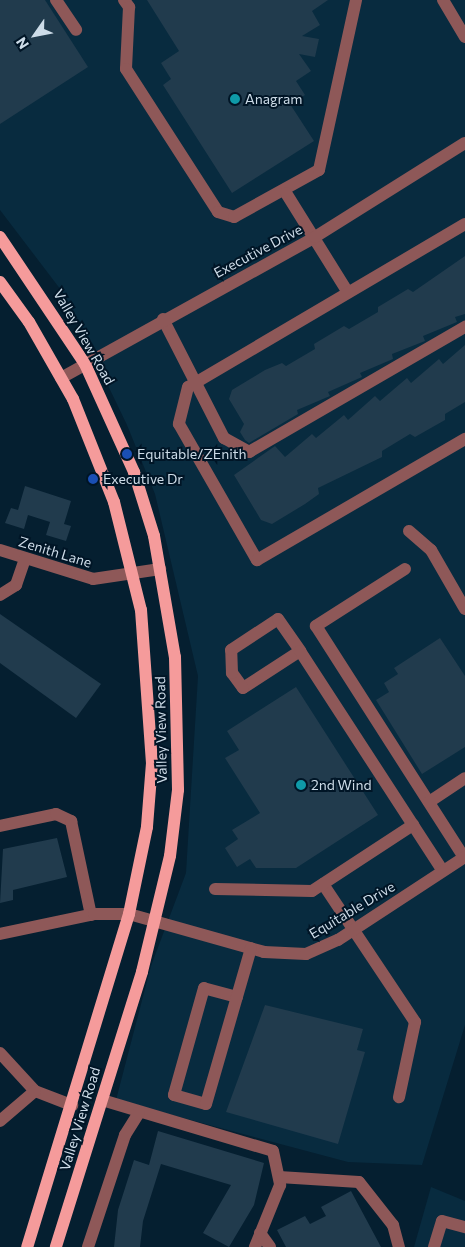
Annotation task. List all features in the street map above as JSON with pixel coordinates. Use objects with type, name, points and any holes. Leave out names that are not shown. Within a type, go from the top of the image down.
[{"type":"main road","name":"Valley View Road","points":[[0,237],[85,364],[134,472],[160,569],[175,657],[178,790],[155,920],[56,1247]]},
{"type":"main road","name":"Valley View Road","points":[[0,282],[61,378],[92,442],[135,574],[148,673],[152,763],[147,827],[129,914],[27,1247]]},
{"type":"street","points":[[56,0],[76,30]]},
{"type":"street","points":[[124,0],[128,7],[126,69],[218,212],[226,217],[243,215],[286,193],[319,170],[356,0]]},
{"type":"street","points":[[443,0],[465,37]]},
{"type":"street","name":"Executive Drive","points":[[61,378],[163,319],[315,237],[465,143]]},
{"type":"street","points":[[286,193],[347,291]]},
{"type":"street","points":[[465,224],[347,291],[188,387],[179,424],[256,560],[465,439]]},
{"type":"street","points":[[163,319],[194,384],[229,443],[256,452],[465,327]]},
{"type":"street","points":[[409,532],[431,550],[465,609]]},
{"type":"street","name":"Zenith Lane","points":[[0,550],[93,579],[160,569]]},
{"type":"street","points":[[0,595],[16,585],[25,558]]},
{"type":"street","points":[[405,570],[316,626],[464,857]]},
{"type":"street","points":[[300,651],[243,688],[232,672],[231,650],[278,619],[300,651],[443,871]]},
{"type":"street","points":[[429,802],[465,778]]},
{"type":"street","points":[[0,826],[64,814],[71,821],[91,915]]},
{"type":"street","points":[[214,889],[312,891],[413,825]]},
{"type":"street","name":"Equitable Drive","points":[[0,934],[91,915],[129,914],[277,955],[306,954],[353,930],[464,857]]},
{"type":"street","points":[[323,884],[415,1022],[399,1097]]},
{"type":"street","points":[[237,996],[204,988],[174,1095],[206,1104],[251,948]]},
{"type":"street","points":[[0,1053],[35,1090],[72,1105]]},
{"type":"street","points":[[0,1121],[35,1090]]},
{"type":"street","points":[[102,1100],[274,1151],[279,1177],[272,1212],[260,1233],[255,1247]]},
{"type":"street","points":[[88,1247],[125,1134],[139,1112]]},
{"type":"street","points":[[279,1177],[359,1182],[393,1225],[398,1247]]},
{"type":"street","points":[[434,1247],[442,1221],[465,1227]]},
{"type":"street","points":[[260,1233],[270,1247]]},
{"type":"shaded area","points":[[0,0],[465,0],[465,1025],[422,1165],[348,1162],[116,1100],[151,966],[186,873],[198,676],[155,494],[127,425],[64,294],[0,210]]},
{"type":"shaded area","points":[[431,1187],[465,1201],[465,1247],[414,1247]]},
{"type":"building","points":[[0,0],[45,0],[88,67],[0,124]]},
{"type":"building","name":"Anagram","points":[[147,0],[328,0],[312,11],[320,25],[302,36],[319,39],[315,57],[299,54],[311,71],[296,81],[305,95],[290,104],[314,141],[232,193],[163,85],[171,79],[161,63],[179,51]]},
{"type":"building","points":[[465,256],[465,314],[455,317],[457,322],[423,336],[425,341],[392,354],[393,359],[360,373],[362,377],[328,392],[330,396],[297,410],[298,414],[249,443],[245,440],[240,432],[244,424],[229,399],[232,390],[265,370],[282,363],[286,366],[315,349],[314,344],[344,326],[349,329],[378,312],[378,307],[408,289],[413,292]]},
{"type":"building","points":[[465,345],[465,402],[445,414],[445,420],[415,437],[410,434],[382,451],[382,457],[318,488],[319,494],[272,524],[261,520],[234,475],[275,446],[285,457],[312,434],[316,438],[344,415],[348,420],[375,396],[380,401],[407,378],[411,383],[439,359],[443,364]]},
{"type":"building","points":[[25,486],[71,501],[64,524],[71,526],[66,541],[46,535],[50,522],[28,515],[24,529],[5,523],[11,508],[18,510]]},
{"type":"building","points":[[0,614],[101,684],[76,718],[0,663]]},
{"type":"building","points":[[440,638],[465,676],[465,747],[422,774],[376,700],[389,692],[384,683],[398,674],[394,668]]},
{"type":"building","name":"2nd Wind","points":[[296,687],[378,815],[296,868],[256,868],[250,859],[237,867],[225,848],[238,839],[232,830],[260,813],[225,758],[239,750],[227,731]]},
{"type":"building","points":[[57,838],[67,877],[13,890],[13,900],[0,903],[3,849]]},
{"type":"building","points":[[265,1005],[363,1029],[357,1050],[365,1052],[338,1144],[226,1112]]},
{"type":"building","points":[[158,1131],[264,1163],[254,1205],[229,1247],[203,1233],[231,1185],[161,1164],[143,1221],[140,1247],[114,1247],[118,1210],[134,1160],[149,1165]]},
{"type":"building","points":[[351,1191],[381,1247],[286,1247],[277,1230],[305,1216],[310,1224],[326,1216],[321,1207]]},
{"type":"place","name":"Anagram","points":[[235,99]]},
{"type":"place","name":"Equitable/ZEnith","points":[[127,454]]},
{"type":"place","name":"Executive Dr","points":[[93,479]]},
{"type":"place","name":"2nd Wind","points":[[301,785]]}]
